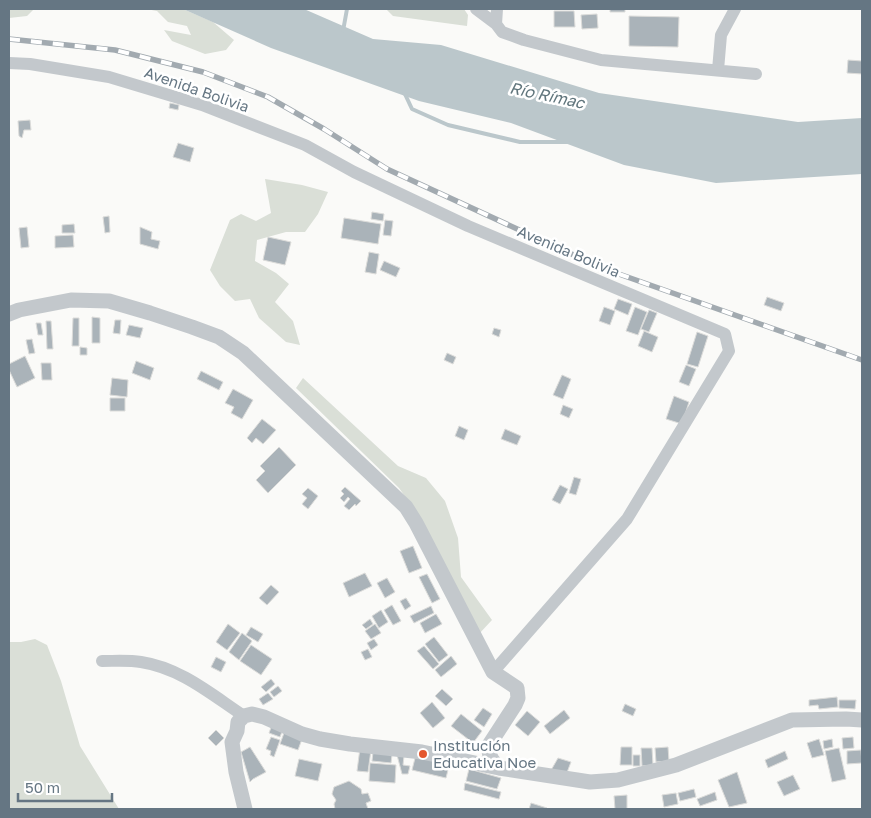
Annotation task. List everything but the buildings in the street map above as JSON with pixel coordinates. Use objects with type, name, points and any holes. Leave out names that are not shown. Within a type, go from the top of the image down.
[{"type":"street","points":[[476,9],[496,24],[502,32],[524,40],[601,60],[756,74]]},
{"type":"street","points":[[496,24],[497,9]]},
{"type":"street","points":[[718,70],[721,35],[735,9]]},
{"type":"street","name":"Avenida Bolivia","points":[[9,63],[30,64],[109,77],[210,108],[305,145],[354,172],[468,226],[725,334],[729,351],[627,519],[493,672]]},
{"type":"street","points":[[9,314],[19,310],[71,300],[109,301],[150,312],[219,337],[243,353],[406,507],[416,523],[493,672],[517,688],[518,698],[515,705],[489,744],[490,758],[499,768]]},
{"type":"street","points":[[102,661],[140,662],[170,669],[244,716]]},
{"type":"street","points":[[245,809],[236,772],[232,742],[237,731],[238,722],[244,716],[252,714],[264,717],[302,734],[320,739],[422,752],[499,768],[590,782],[618,780],[676,765],[792,720],[862,720]]},
{"type":"shaded area","points":[[9,9],[34,9],[27,16],[9,18]]},
{"type":"shaded area","points":[[146,9],[183,9],[213,22],[234,40],[226,50],[205,54],[172,41],[164,30],[191,35],[187,26],[168,22],[157,11]]},
{"type":"shaded area","points":[[386,9],[464,9],[468,15],[467,26],[393,16]]},
{"type":"shaded area","points":[[265,179],[302,185],[328,192],[318,214],[305,232],[286,232],[257,240],[255,261],[276,273],[289,284],[275,302],[293,321],[300,345],[286,342],[259,318],[250,299],[235,301],[220,286],[210,270],[230,220],[241,214],[256,221],[271,213]]},
{"type":"shaded area","points":[[303,378],[398,466],[426,478],[445,501],[458,538],[461,577],[492,620],[478,635],[416,512],[399,488],[296,388]]},
{"type":"shaded area","points":[[35,639],[47,645],[61,681],[80,746],[119,809],[9,809],[9,642]]},
{"type":"water","name":"Río Rímac","points":[[183,9],[304,9],[373,39],[441,45],[599,93],[798,122],[862,118],[862,174],[716,183],[624,165],[511,123],[419,101],[271,48]]},
{"type":"waterway","points":[[343,31],[347,9]]},
{"type":"waterway","points":[[404,92],[412,109],[448,125],[520,142],[568,142]]},
{"type":"railway","points":[[9,39],[115,50],[203,72],[268,97],[324,129],[387,169],[602,268],[862,360]]},
{"type":"place","name":"Institución Educativa Noe","points":[[423,754]]}]
